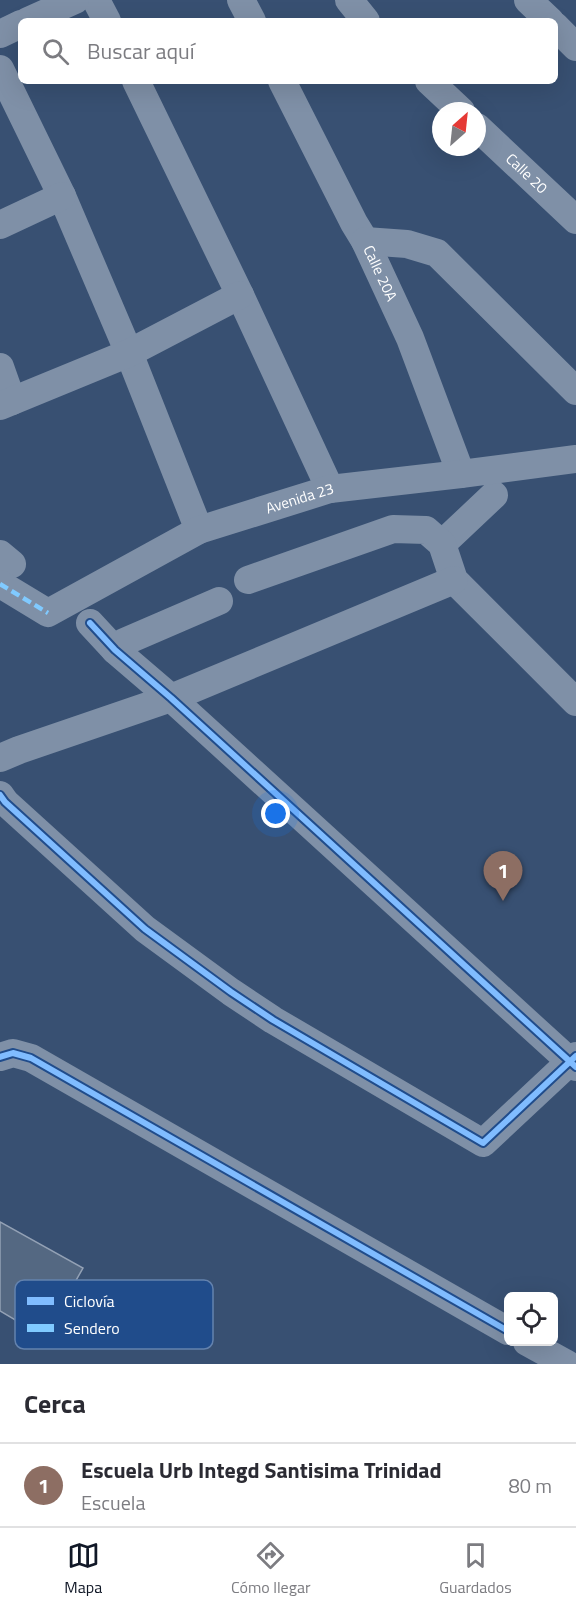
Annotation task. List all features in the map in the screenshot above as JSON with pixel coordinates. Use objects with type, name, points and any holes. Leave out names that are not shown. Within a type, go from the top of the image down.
[{"type":"street","points":[[35,18],[75,0]]},
{"type":"street","points":[[96,0],[105,18]]},
{"type":"street","points":[[241,0],[250,18]]},
{"type":"street","points":[[349,0],[364,18]]},
{"type":"street","points":[[528,0],[546,18]]},
{"type":"street","points":[[0,34],[18,25]]},
{"type":"street","points":[[558,29],[576,47]]},
{"type":"street","points":[[0,69],[62,196],[129,353],[199,530]]},
{"type":"street","points":[[137,84],[240,295],[330,489]]},
{"type":"street","name":"Calle 20A","points":[[284,84],[365,241],[410,338],[461,474]]},
{"type":"street","points":[[432,84],[451,102]]},
{"type":"street","name":"Calle 20","points":[[486,135],[576,220]]},
{"type":"street","points":[[0,225],[62,196]]},
{"type":"street","points":[[365,241],[407,244],[437,253],[576,391]]},
{"type":"street","points":[[0,367],[6,403],[129,353],[240,295]]},
{"type":"street","name":"Avenida 23","points":[[4,568],[48,614],[199,530],[330,489],[576,459]]},
{"type":"street","points":[[442,544],[494,495]]},
{"type":"street","points":[[248,580],[393,529],[426,530],[442,544],[454,580],[576,702]]},
{"type":"street","points":[[0,758],[171,699],[454,580]]},
{"type":"street","points":[[115,650],[124,642],[219,600]]},
{"type":"street","points":[[0,795],[145,929],[231,992],[273,1020],[483,1143],[574,1061],[115,650],[90,622]]},
{"type":"street","points":[[0,1057],[13,1053],[31,1058],[504,1329]]},
{"type":"street","points":[[536,1346],[567,1364]]},
{"type":"building","points":[[0,1222],[83,1268],[76,1280],[15,1280],[15,1320],[0,1311]]},
{"type":"marked path","points":[[0,584],[48,613]]},
{"type":"cycle path","points":[[90,623],[115,650],[171,698],[576,1067]]},
{"type":"cycle path","points":[[0,795],[145,929],[231,992],[273,1020],[483,1143],[576,1056]]},
{"type":"cycle path","points":[[0,1057],[13,1053],[31,1058],[504,1329]]},
{"type":"place","name":"Escuela Urb Integd Santisima Trinidad","points":[[503,901]]}]
